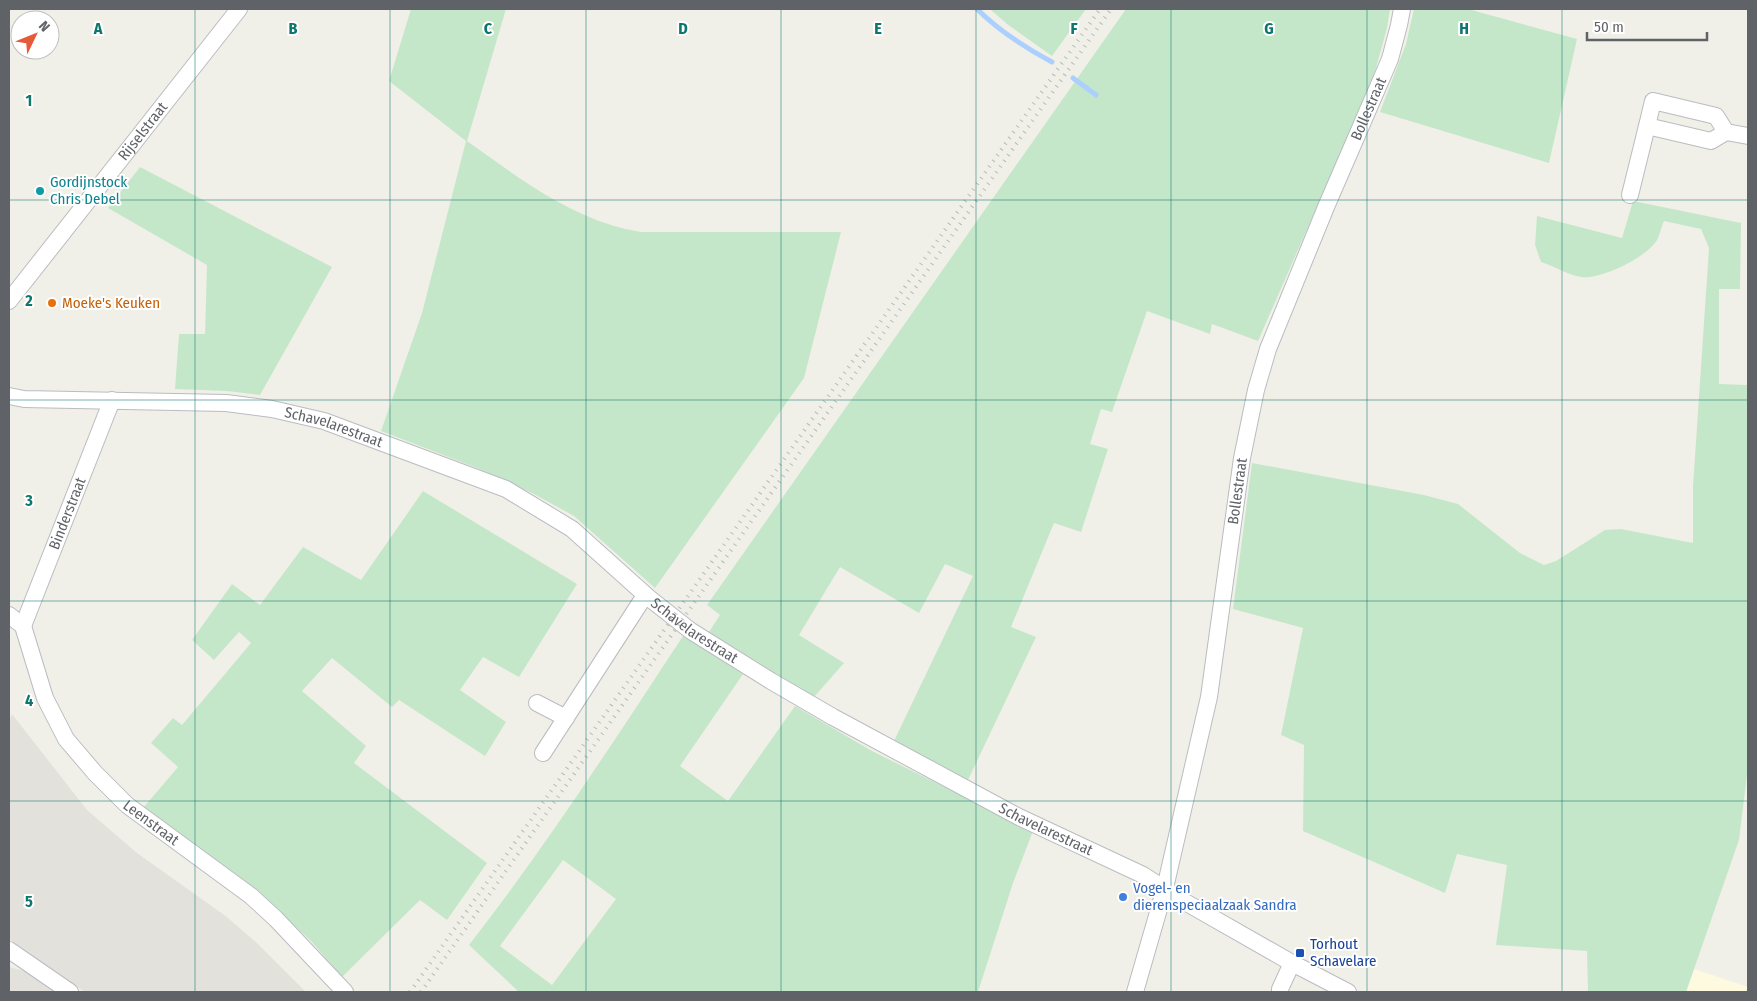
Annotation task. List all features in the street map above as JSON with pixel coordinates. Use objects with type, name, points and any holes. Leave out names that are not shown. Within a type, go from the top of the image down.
[{"type":"street","name":"Rijselstraat","points":[[9,301],[239,9]]},
{"type":"street","name":"Bollestraat","points":[[1135,992],[1165,888],[1209,696],[1242,458],[1256,390],[1268,349],[1322,216],[1390,60],[1402,9]]},
{"type":"street","points":[[1630,194],[1653,101],[1716,116],[1726,132]]},
{"type":"street","points":[[1647,126],[1711,141],[1726,132],[1748,136]]},
{"type":"street","name":"Schavelarestraat","points":[[9,396],[24,399],[226,403],[272,409],[324,421],[506,489],[572,529],[649,598],[691,631],[833,717],[1020,817],[1143,875],[1185,902],[1292,963],[1348,992]]},
{"type":"street","name":"Binderstraat","points":[[23,626],[112,400]]},
{"type":"street","points":[[543,753],[642,600],[649,598]]},
{"type":"street","points":[[9,615],[23,626]]},
{"type":"street","name":"Leenstraat","points":[[23,626],[45,698],[66,739],[95,773],[127,805],[251,896],[276,919],[345,992]]},
{"type":"street","points":[[537,703],[566,718]]},
{"type":"street","points":[[9,950],[70,992]]},
{"type":"street","points":[[1280,992],[1292,963]]},
{"type":"shaded area","points":[[12,714],[87,810],[137,853],[227,917],[258,944],[306,992],[85,992],[9,939],[9,720]]},
{"type":"shaded area","points":[[9,967],[25,971],[56,992],[9,992]]},
{"type":"shaded area","points":[[1694,969],[1748,987],[1748,992],[1686,992]]},
{"type":"green space","points":[[411,9],[506,9],[467,141],[536,189],[572,209],[611,225],[641,232],[841,232],[804,378],[655,588],[574,516],[532,493],[477,468],[381,431],[422,313],[466,141],[389,81]]},
{"type":"green space","points":[[990,9],[1086,9],[1052,56],[1007,24]]},
{"type":"green space","points":[[1126,9],[1390,9],[1387,28],[1373,79],[1258,341],[1212,324],[1210,334],[1147,311],[1112,412],[1101,409],[1090,444],[1108,449],[1081,532],[1054,523],[1011,627],[1036,637],[967,782],[893,743],[973,576],[945,564],[919,613],[840,567],[799,635],[844,663],[814,697],[709,632],[720,615],[707,605]]},
{"type":"green space","points":[[1414,9],[1468,9],[1577,39],[1549,163],[1380,112],[1406,44]]},
{"type":"green space","points":[[140,167],[332,267],[260,395],[227,391],[175,389],[179,334],[205,334],[207,265],[108,208]]},
{"type":"green space","points":[[1633,201],[1741,223],[1740,289],[1719,289],[1719,384],[1748,385],[1748,767],[1739,840],[1686,992],[1588,992],[1587,951],[1496,945],[1507,865],[1457,854],[1445,893],[1303,831],[1304,745],[1281,735],[1303,628],[1233,609],[1252,463],[1424,495],[1458,504],[1520,553],[1544,565],[1556,561],[1605,530],[1621,529],[1693,543],[1693,486],[1709,248],[1701,229],[1664,221],[1657,240],[1652,247],[1623,266],[1590,277],[1576,276],[1541,262],[1535,245],[1537,216],[1622,238]]},
{"type":"green space","points":[[423,491],[577,584],[519,677],[483,657],[460,690],[506,722],[485,756],[399,700],[392,707],[332,658],[302,691],[366,746],[354,763],[487,863],[447,920],[420,900],[342,977],[311,941],[248,883],[143,808],[178,767],[151,743],[173,718],[182,725],[251,643],[239,632],[214,660],[192,640],[232,584],[260,605],[303,547],[361,580]]},
{"type":"green space","points":[[683,636],[743,674],[680,766],[728,801],[795,706],[872,751],[1033,831],[1013,883],[978,992],[519,992],[469,945],[552,831]],"holes":[[[563,860],[616,899],[552,985],[500,946]]]},
{"type":"waterway","points":[[977,9],[1012,38],[1052,62]]},
{"type":"waterway","points":[[1073,78],[1096,95]]},
{"type":"railway","points":[[410,992],[1100,9]]},
{"type":"railway","points":[[421,992],[1111,9]]},
{"type":"place","name":"Gordijnstock Chris Debel","points":[[40,191]]},
{"type":"place","name":"Moeke's Keuken","points":[[52,303]]},
{"type":"place","name":"Vogel- en dierenspeciaalzaak Sandra","points":[[1123,897]]},
{"type":"place","name":"Torhout Schavelare","points":[[1300,953]]}]
